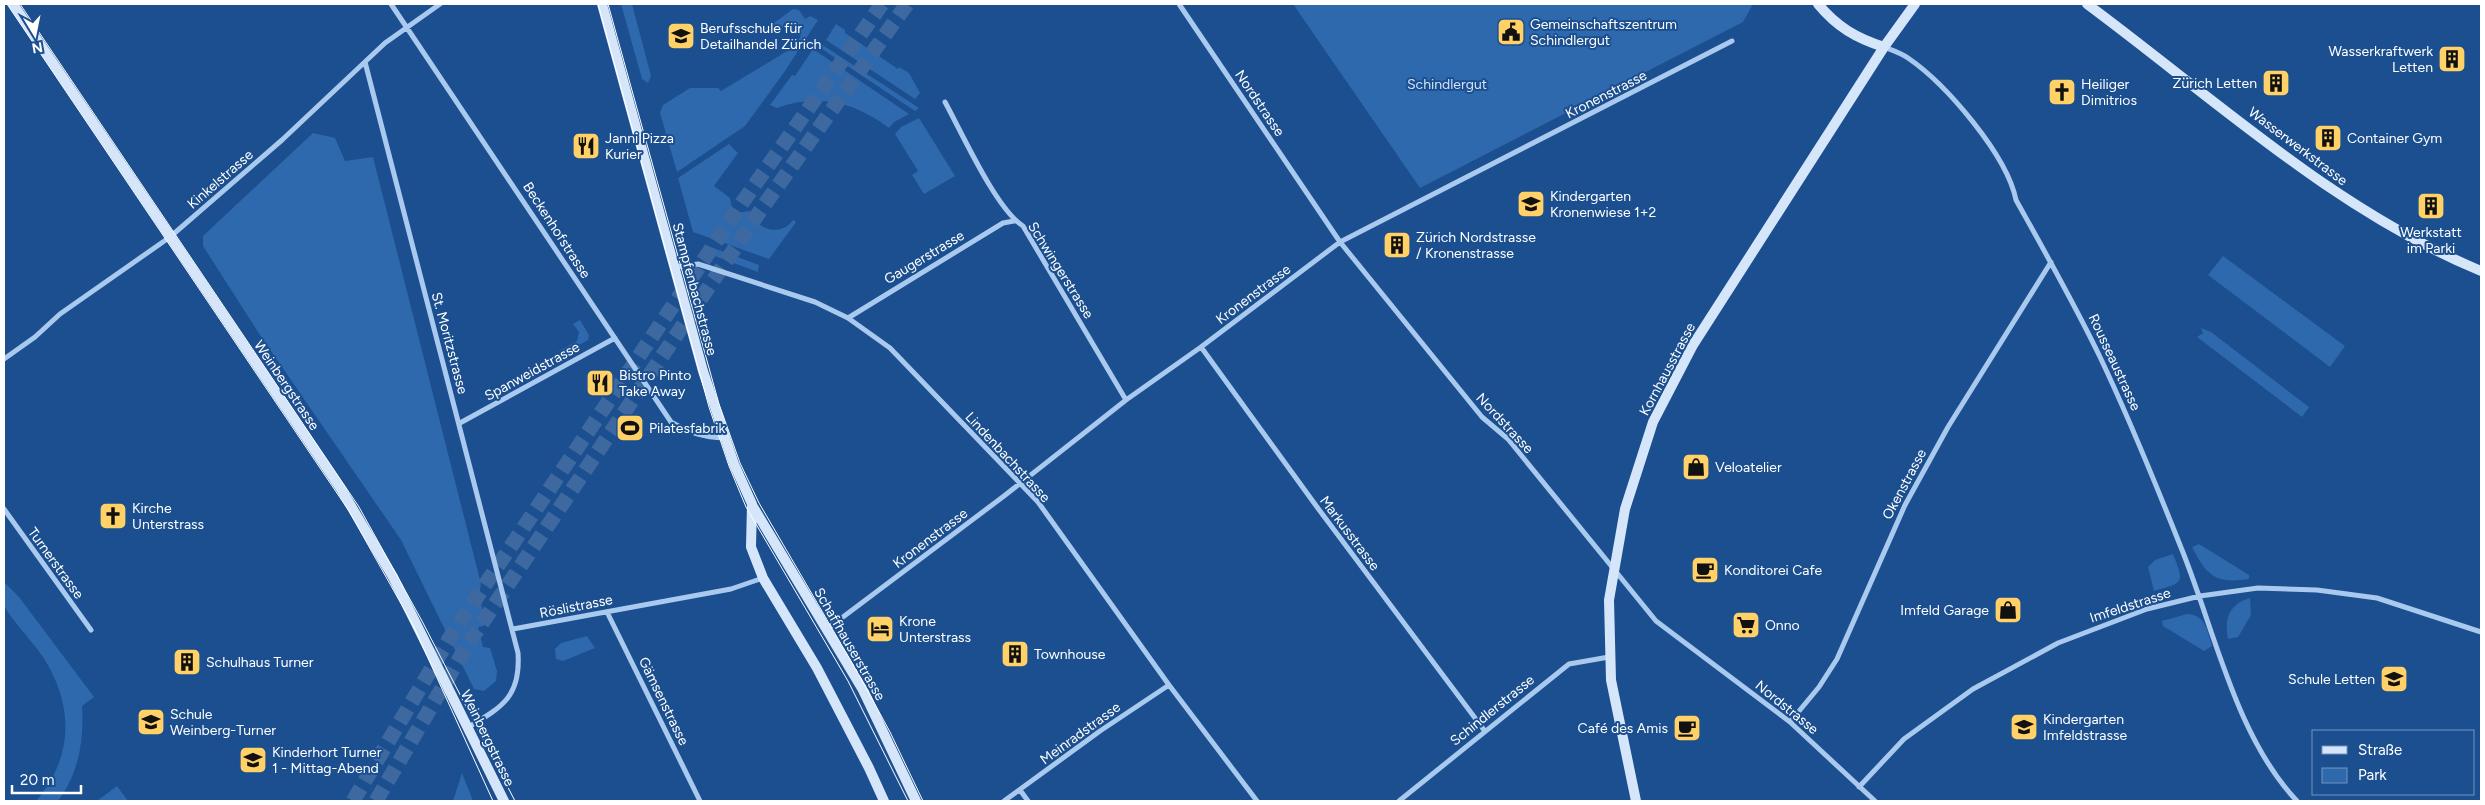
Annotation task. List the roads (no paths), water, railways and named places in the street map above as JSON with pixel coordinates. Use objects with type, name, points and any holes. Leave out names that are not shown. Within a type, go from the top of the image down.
[{"type":"street","name":"Weinbergstrasse","points":[[13,4],[340,489],[388,568],[428,646],[466,729],[504,801]]},
{"type":"street","name":"Beckenhofstrasse","points":[[391,4],[671,422],[690,433],[703,437],[725,438]]},
{"type":"street","name":"Kinkelstrasse","points":[[4,358],[35,337],[60,314],[170,237],[282,140],[365,62],[407,26],[440,4]]},
{"type":"street","name":"Stampfenbachstrasse","points":[[602,4],[676,267],[703,371],[725,438],[752,504],[751,547],[763,578]]},
{"type":"street","name":"Nordstrasse","points":[[1179,4],[1340,242],[1482,417],[1508,439],[1656,621],[1790,722],[1875,801]]},
{"type":"street","name":"Rousseaustrasse","points":[[1818,4],[1831,19],[1861,40],[1884,47],[1908,58],[1932,78],[1983,135],[2013,183],[2016,200],[2051,262],[2115,391],[2200,596],[2247,724],[2262,756],[2281,785],[2297,801]]},
{"type":"street","name":"Kornhausstrasse","points":[[1636,801],[1614,702],[1609,657],[1610,600],[1625,509],[1653,422],[1670,386],[1713,312],[1884,47],[1915,4]]},
{"type":"street","name":"Wasserwerkstrasse","points":[[2087,4],[2327,186],[2375,218],[2410,237],[2481,270]]},
{"type":"street","name":"Kronenstrasse","points":[[827,630],[1126,400],[1201,347],[1340,242],[1732,41]]},
{"type":"street","name":"St. Moritzstrasse","points":[[365,62],[514,629]]},
{"type":"street","name":"Schwingerstrasse","points":[[945,102],[1001,203],[1014,221],[1023,226],[1126,400]]},
{"type":"street","name":"Gaugerstrasse","points":[[848,318],[1003,223],[1014,221]]},
{"type":"street","name":"Okenstrasse","points":[[1790,722],[1820,688],[1837,659],[1905,505],[1948,426],[2051,262]]},
{"type":"street","name":"Lindenbachstrasse","points":[[676,267],[698,264],[815,302],[848,318],[890,348],[1038,502],[1170,685],[1257,801]]},
{"type":"street","name":"Spanweidstrasse","points":[[460,424],[615,338]]},
{"type":"street","name":"Markusstrasse","points":[[1201,347],[1316,507],[1484,730]]},
{"type":"street","name":"Schaffhauserstrasse","points":[[752,504],[863,690],[916,801]]},
{"type":"street","name":"Turnerstrasse","points":[[4,509],[91,630]]},
{"type":"street","points":[[763,578],[817,668],[884,801]]},
{"type":"street","name":"Röslistrasse","points":[[514,629],[731,589],[763,578]]},
{"type":"street","name":"Imfeldstrasse","points":[[1858,787],[1904,739],[1973,689],[2058,643],[2147,608],[2200,596],[2258,588],[2318,590],[2377,598],[2481,632]]},
{"type":"street","name":"Gämsenstrasse","points":[[607,612],[700,801]]},
{"type":"street","points":[[466,729],[500,707],[513,691],[519,673],[514,629]]},
{"type":"street","name":"Schindlerstrasse","points":[[1399,801],[1484,730],[1569,664],[1609,657]]},
{"type":"street","name":"Meinradstrasse","points":[[1004,801],[1100,731],[1170,685]]},
{"type":"street","points":[[1020,790],[1028,801]]},
{"type":"tunnel","points":[[353,801],[452,634],[742,203],[882,4]]},
{"type":"tunnel","points":[[376,801],[468,644],[760,211],[907,4]]},
{"type":"tram line","points":[[7,4],[349,511],[413,625],[493,801]]},
{"type":"tram line","points":[[20,4],[359,507],[422,621],[515,801]]},
{"type":"tram line","points":[[598,4],[709,407],[729,466],[746,507],[848,681],[908,801]]},
{"type":"tram line","points":[[608,4],[719,404],[740,463],[759,503],[858,673],[890,732],[923,801]]},
{"type":"place","name":"Gemeinschaftszentrum Schindlergut","points":[[1511,32]]},
{"type":"place","name":"Berufsschule für Detailhandel Zürich","points":[[681,36]]},
{"type":"place","name":"Wasserkraftwerk Letten","points":[[2452,59]]},
{"type":"place","name":"Zürich Letten","points":[[2276,83]]},
{"type":"place","name":"Heiliger Dimitrios","points":[[2062,92]]},
{"type":"place","name":"Container Gym","points":[[2328,138]]},
{"type":"place","name":"Janni Pizza Kurier","points":[[586,146]]},
{"type":"place","name":"Kindergarten Kronenwiese 1+2","points":[[1531,204]]},
{"type":"place","name":"Werkstatt im Parki","points":[[2431,206]]},
{"type":"place","name":"Zürich Nordstrasse / Kronenstrasse","points":[[1397,245]]},
{"type":"place","name":"Bistro Pinto Take Away","points":[[600,383]]},
{"type":"place","name":"Pilatesfabrik","points":[[630,428]]},
{"type":"place","name":"Veloatelier","points":[[1696,467]]},
{"type":"place","name":"Kirche Unterstrass","points":[[113,516]]},
{"type":"place","name":"Konditorei Cafe","points":[[1705,570]]},
{"type":"place","name":"Imfeld Garage","points":[[2008,610]]},
{"type":"place","name":"Onno","points":[[1746,625]]},
{"type":"place","name":"Krone Unterstrass","points":[[880,629]]},
{"type":"place","name":"Townhouse","points":[[1015,654]]},
{"type":"place","name":"Schulhaus Turner","points":[[187,662]]},
{"type":"place","name":"Schule Letten","points":[[2394,679]]},
{"type":"place","name":"Schule Weinberg-Turner","points":[[151,722]]},
{"type":"place","name":"Kindergarten Imfeldstrasse","points":[[2024,727]]},
{"type":"place","name":"Café des Amis","points":[[1687,728]]},
{"type":"place","name":"Kinderhort Turner 1 - Mittag-Abend","points":[[253,760]]},
{"type":"park label","name":"Schindlergut","points":[[1447,84]]}]
